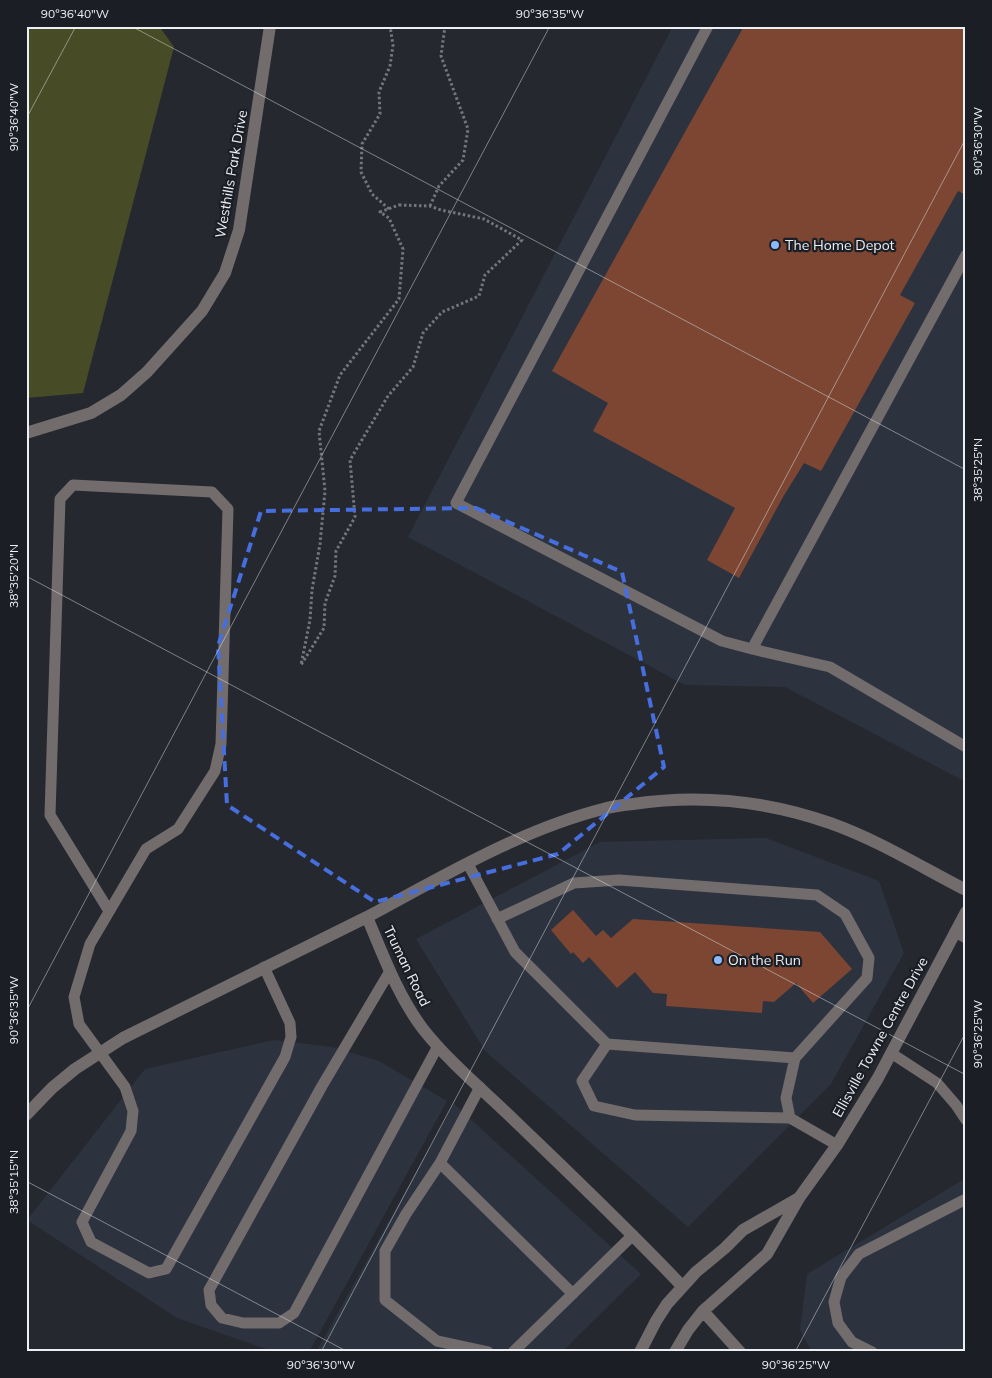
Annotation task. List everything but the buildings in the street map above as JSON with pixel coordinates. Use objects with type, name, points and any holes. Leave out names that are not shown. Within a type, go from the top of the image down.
[{"type":"street","name":"Westhills Park Drive","points":[[26,433],[91,414],[121,395],[147,372],[202,311],[225,273],[239,230],[270,26]]},
{"type":"street","points":[[367,917],[517,839],[604,808],[656,801],[703,799],[741,802],[788,810],[868,839],[966,890]]},
{"type":"street","name":"Ellisville Towne Centre Drive","points":[[675,1352],[688,1330],[703,1311],[767,1254],[799,1198],[837,1145],[878,1078],[960,935],[966,912]]},
{"type":"street","name":"Truman Road","points":[[26,1115],[52,1088],[75,1069],[99,1053],[164,1016],[367,917],[390,971],[407,1004],[438,1046],[682,1286]]},
{"type":"street","name":"Ellisville Towne Centre Drive","points":[[640,1352],[656,1321],[682,1286],[743,1230],[799,1198]]},
{"type":"street","points":[[703,1311],[740,1352]]},
{"type":"lane","points":[[708,26],[456,503],[722,641],[830,667],[966,747]]},
{"type":"lane","points":[[752,649],[966,255]]},
{"type":"lane","points":[[109,911],[50,815],[60,499],[73,485],[212,492],[228,509],[222,744],[215,771],[178,829],[146,849],[90,944],[74,998],[79,1024],[125,1087],[133,1111],[131,1131],[82,1222],[91,1242],[149,1272],[166,1269],[285,1058],[292,1037],[290,1023],[264,967]]},
{"type":"lane","points":[[468,864],[515,952],[607,1044],[795,1058]]},
{"type":"lane","points":[[497,919],[574,883],[619,880],[817,895],[845,914],[869,958],[867,978],[795,1058],[786,1098],[790,1118]]},
{"type":"lane","points":[[390,971],[322,1086],[209,1290],[211,1305],[222,1318],[244,1323],[279,1323],[294,1313],[438,1046]]},
{"type":"lane","points":[[607,1044],[582,1081],[594,1106],[635,1115],[790,1118],[837,1145]]},
{"type":"lane","points":[[891,1053],[937,1083],[966,1120]]},
{"type":"lane","points":[[480,1087],[440,1163],[406,1214],[385,1251],[384,1300],[437,1341],[488,1352]]},
{"type":"lane","points":[[440,1163],[573,1294]]},
{"type":"lane","points":[[872,1352],[852,1342],[838,1323],[834,1302],[841,1277],[860,1254],[966,1199]]},
{"type":"lane","points":[[514,1352],[633,1236]]},
{"type":"path","points":[[389,208],[372,194],[361,172],[362,144],[380,114],[379,92],[390,66],[393,45],[390,26]]},
{"type":"path","points":[[430,206],[439,186],[463,160],[468,130],[441,56],[444,26]]},
{"type":"path","points":[[399,205],[430,206],[484,220],[522,240],[485,275],[479,296],[442,312],[423,333],[413,367],[388,396],[350,460],[355,517],[336,551],[335,576],[325,603],[324,628],[301,665],[310,620],[312,590],[320,544],[324,491],[319,431],[340,375],[399,299],[403,249],[389,218],[380,212],[389,208],[399,205]]},
{"type":"highlighted area","points":[[476,508],[622,572],[664,767],[558,854],[375,902],[227,805],[218,646],[261,511]]},
{"type":"shaded area","points":[[673,26],[966,26],[966,782],[785,687],[685,685],[408,537]]},
{"type":"shaded area","points":[[766,838],[879,881],[904,953],[831,1084],[688,1227],[485,1051],[416,939],[600,842]]},
{"type":"shaded area","points":[[274,1040],[332,1047],[379,1061],[447,1101],[309,1352],[275,1352],[177,1318],[27,1220],[145,1069]]},
{"type":"shaded area","points":[[454,1104],[641,1274],[562,1352],[316,1352]]},
{"type":"shaded area","points":[[966,1178],[966,1352],[812,1352],[800,1330],[807,1274]]},
{"type":"green space","points":[[26,26],[159,26],[174,47],[83,393],[26,398]]},
{"type":"place","name":"The Home Depot","points":[[775,245]]},
{"type":"place","name":"On the Run","points":[[718,960]]}]
